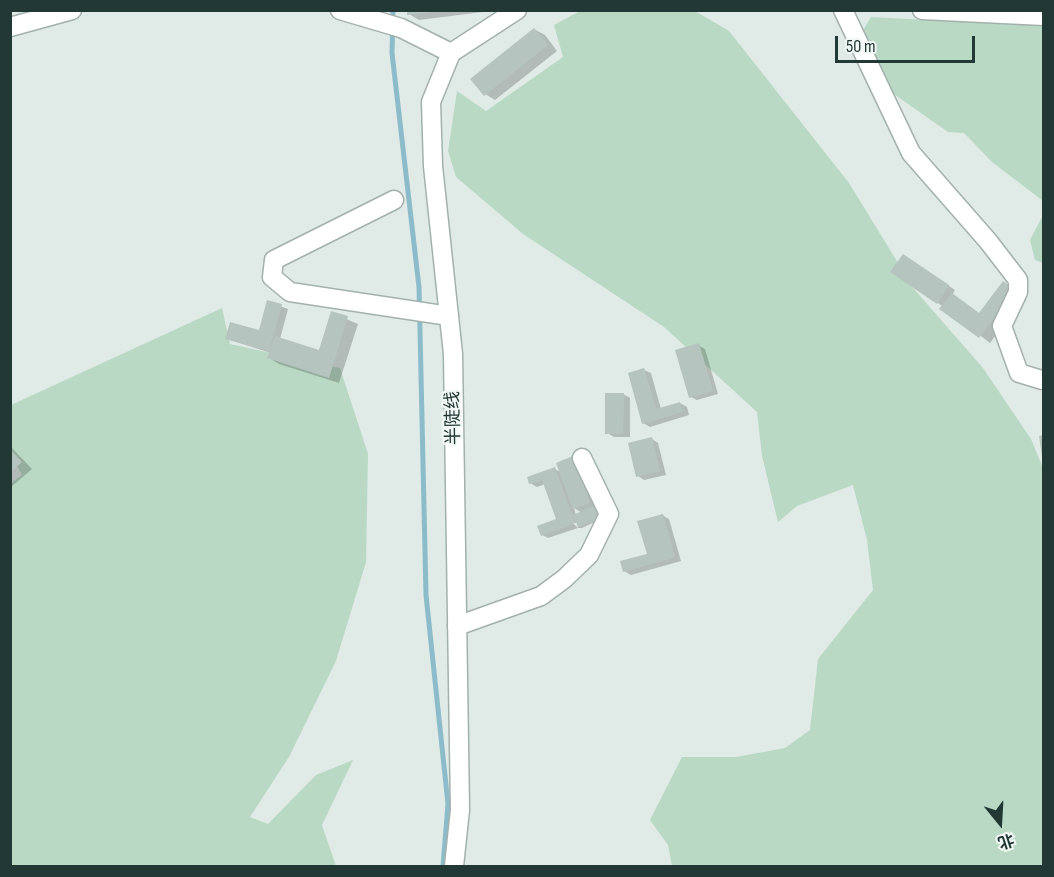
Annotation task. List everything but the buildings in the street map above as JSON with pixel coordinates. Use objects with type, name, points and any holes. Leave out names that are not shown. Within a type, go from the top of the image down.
[{"type":"street","points":[[10,27],[72,10]]},
{"type":"street","points":[[339,10],[401,28],[451,53],[517,10]]},
{"type":"street","points":[[843,10],[911,153],[988,241],[1018,280],[1018,292],[1002,326],[1019,373],[1042,380]]},
{"type":"street","points":[[922,10],[1044,16]]},
{"type":"street","name":"半陡线","points":[[451,53],[431,102],[441,314],[453,354],[460,810],[454,867]]},
{"type":"street","points":[[394,200],[274,260],[272,277],[290,292],[441,314]]},
{"type":"street","points":[[457,626],[541,596],[590,555],[609,514],[582,458]]},
{"type":"green space","points":[[580,11],[695,11],[729,31],[849,183],[914,289],[983,368],[1031,439],[1043,468],[1043,866],[672,866],[668,845],[650,820],[682,757],[736,757],[785,748],[810,730],[818,659],[873,590],[867,540],[853,485],[797,506],[778,522],[762,456],[757,412],[664,327],[523,234],[456,177],[448,151],[457,91],[486,111],[563,57],[554,25]]},
{"type":"green space","points":[[871,17],[1043,26],[1043,201],[992,162],[964,133],[948,132],[891,92],[857,40]]},
{"type":"green space","points":[[1043,215],[1044,263],[1035,260],[1030,240]]},
{"type":"green space","points":[[222,308],[230,344],[340,368],[368,454],[366,562],[336,661],[289,757],[250,817],[268,824],[316,775],[353,760],[322,825],[336,866],[11,866],[10,484],[22,475],[11,455],[11,405]]},
{"type":"waterway","points":[[393,10],[392,53],[419,287],[426,595],[448,804],[443,866]]}]
